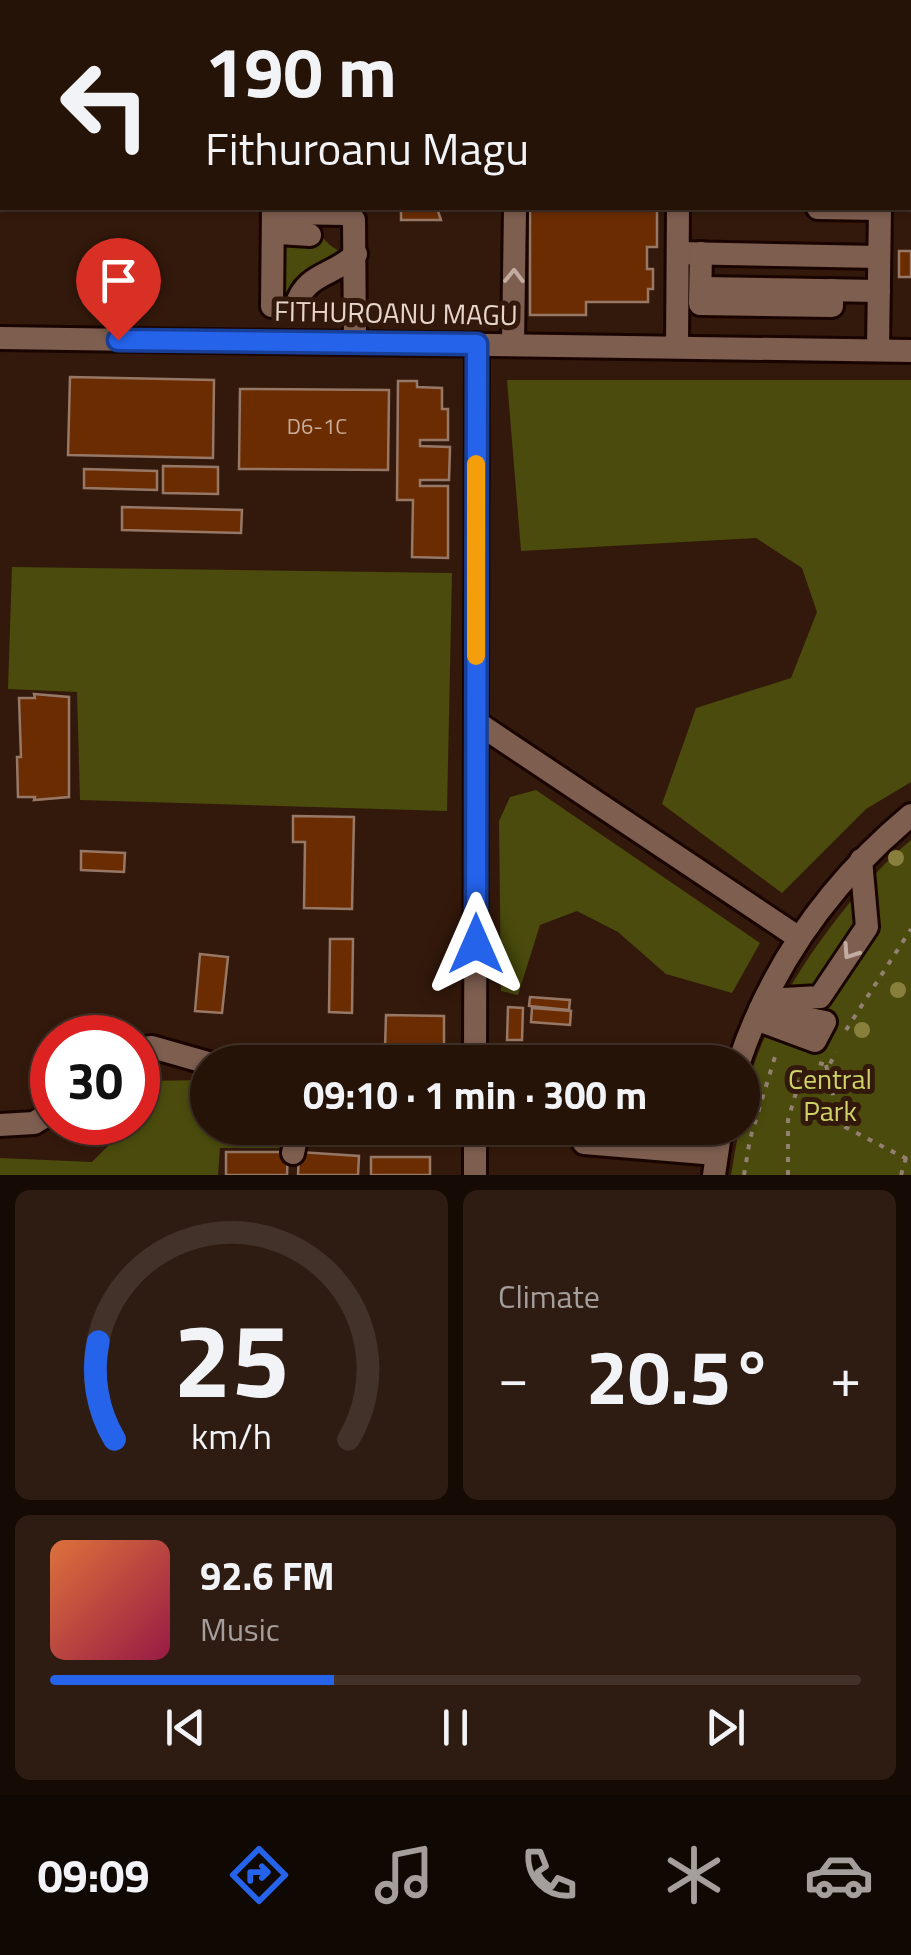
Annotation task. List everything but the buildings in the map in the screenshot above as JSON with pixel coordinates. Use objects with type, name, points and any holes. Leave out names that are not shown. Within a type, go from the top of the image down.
[{"type":"street","points":[[512,344],[515,210]]},
{"type":"street","points":[[677,347],[692,262],[679,210]]},
{"type":"street","points":[[878,350],[880,210]]},
{"type":"street","points":[[270,227],[282,214],[351,215],[356,226],[354,343]]},
{"type":"street","points":[[270,227],[310,235]]},
{"type":"street","points":[[270,227],[284,306],[307,284],[356,254]]},
{"type":"street","points":[[692,262],[880,251]]},
{"type":"street","points":[[692,262],[841,276],[836,290],[879,290]]},
{"type":"street","name":"FITHUROANU MAGU","points":[[0,338],[911,351]]},
{"type":"street","points":[[475,1045],[477,344]]},
{"type":"street","points":[[476,722],[799,938]]},
{"type":"street","points":[[746,1045],[760,1009],[812,917],[862,860],[911,814]]},
{"type":"street","points":[[760,1009],[820,997],[867,927],[862,860]]},
{"type":"street","points":[[760,1009],[804,1037]]},
{"type":"street","points":[[160,1049],[190,1058]]},
{"type":"street","points":[[0,1126],[30,1123]]},
{"type":"street","points":[[292,1153],[294,1145]]},
{"type":"street","points":[[475,1145],[475,1175]]},
{"type":"street","points":[[591,1145],[715,1164]]},
{"type":"path","points":[[788,1175],[788,1120],[798,1089],[804,1037]]},
{"type":"path","points":[[826,1065],[841,1122],[909,1160],[901,1175]]},
{"type":"green space","points":[[318,221],[326,241],[342,252],[289,306],[280,306],[281,243],[288,226]]},
{"type":"green space","points":[[507,380],[911,380],[911,782],[866,809],[782,893],[662,804],[696,708],[791,678],[817,612],[802,568],[756,538],[521,551]]},
{"type":"green space","points":[[12,567],[452,573],[447,811],[80,800],[77,692],[8,689]]},
{"type":"green space","points":[[536,790],[760,943],[732,993],[666,974],[618,932],[577,911],[540,925],[518,995],[501,991],[499,821],[510,797]]},
{"type":"green space","name":"Central Park","points":[[911,840],[911,1175],[731,1175],[736,1145],[760,1145],[760,1049],[777,1010],[827,932],[884,865]]},
{"type":"green space","points":[[190,1080],[190,1145],[286,1145],[286,1148],[220,1148],[218,1175],[0,1175],[0,1158],[92,1162],[109,1145],[160,1145],[160,1081]]},
{"type":"slow traffic","points":[[476,464],[476,656]]},
{"type":"route","points":[[118,340],[477,344],[476,944]]}]
